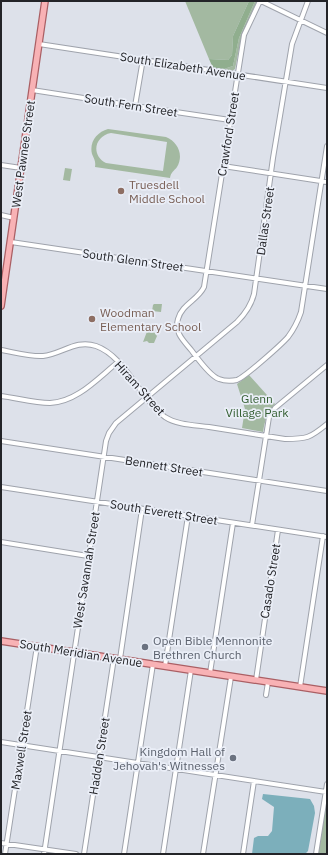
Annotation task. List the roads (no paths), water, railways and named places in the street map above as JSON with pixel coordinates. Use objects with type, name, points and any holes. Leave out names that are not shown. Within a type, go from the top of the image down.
[{"type":"main road","name":"West Pawnee Street","points":[[1,306],[4,267],[11,242],[46,1]]},
{"type":"main road","name":"South Meridian Avenue","points":[[1,641],[327,691]]},
{"type":"street","points":[[261,1],[327,33]]},
{"type":"street","name":"Crawford Street","points":[[261,1],[244,35],[207,271],[202,290],[182,310],[177,324],[177,331],[196,356],[218,379],[233,380],[242,377],[282,343],[292,332],[301,312],[305,286]]},
{"type":"street","name":"Dallas Street","points":[[146,397],[244,316],[252,299],[292,44],[308,1]]},
{"type":"street","name":"South Elizabeth Avenue","points":[[39,44],[327,88]]},
{"type":"street","points":[[135,106],[143,59]]},
{"type":"street","name":"South Fern Street","points":[[32,90],[230,120]]},
{"type":"street","points":[[305,286],[327,146]]},
{"type":"street","points":[[1,165],[21,168]]},
{"type":"street","points":[[223,166],[327,182]]},
{"type":"street","points":[[1,215],[14,218]]},
{"type":"street","name":"South Glenn Street","points":[[11,242],[327,289]]},
{"type":"street","name":"Hiram Street","points":[[1,350],[44,356],[77,344],[89,344],[106,351],[118,362],[159,412],[173,421],[285,439],[302,439],[311,436],[326,426]]},
{"type":"street","points":[[1,396],[46,403],[67,400],[83,390],[118,362]]},
{"type":"street","points":[[252,525],[269,417],[275,408],[327,365]]},
{"type":"street","name":"West Savannah Street","points":[[45,852],[106,441],[114,425],[146,397]]},
{"type":"street","name":"Bennett Street","points":[[1,441],[327,491]]},
{"type":"street","name":"South Everett Street","points":[[1,487],[325,537]]},
{"type":"street","name":"Hadden Street","points":[[84,854],[99,757],[142,509]]},
{"type":"street","points":[[165,666],[188,516]]},
{"type":"street","points":[[210,673],[233,523]]},
{"type":"street","name":"Casado Street","points":[[256,680],[278,530]]},
{"type":"street","points":[[300,687],[325,537]]},
{"type":"street","points":[[1,542],[88,556]]},
{"type":"street","name":"Maxwell Street","points":[[5,854],[37,646]]},
{"type":"street","points":[[124,854],[153,664]]},
{"type":"street","points":[[163,854],[191,670]]},
{"type":"street","points":[[203,854],[231,677]]},
{"type":"street","points":[[266,696],[268,682]]},
{"type":"street","points":[[1,742],[254,781],[327,788],[316,854]]},
{"type":"street","points":[[243,854],[254,781]]},
{"type":"street","points":[[1,842],[45,852],[76,854]]},
{"type":"water","points":[[263,794],[310,799],[314,806],[315,813],[308,851],[305,854],[252,854],[254,838],[258,836],[268,836],[272,831],[274,807],[262,799]]},
{"type":"place","name":"Truesdell Middle School","points":[[121,191]]},
{"type":"place","name":"Woodman Elementary School","points":[[92,319]]},
{"type":"place","name":"Open Bible Mennonite Brethren Church","points":[[145,647]]},
{"type":"place","name":"Kingdom Hall of Jehovah's Witnesses","points":[[233,758]]},
{"type":"park label","name":"Glenn Village Park","points":[[257,405]]}]
